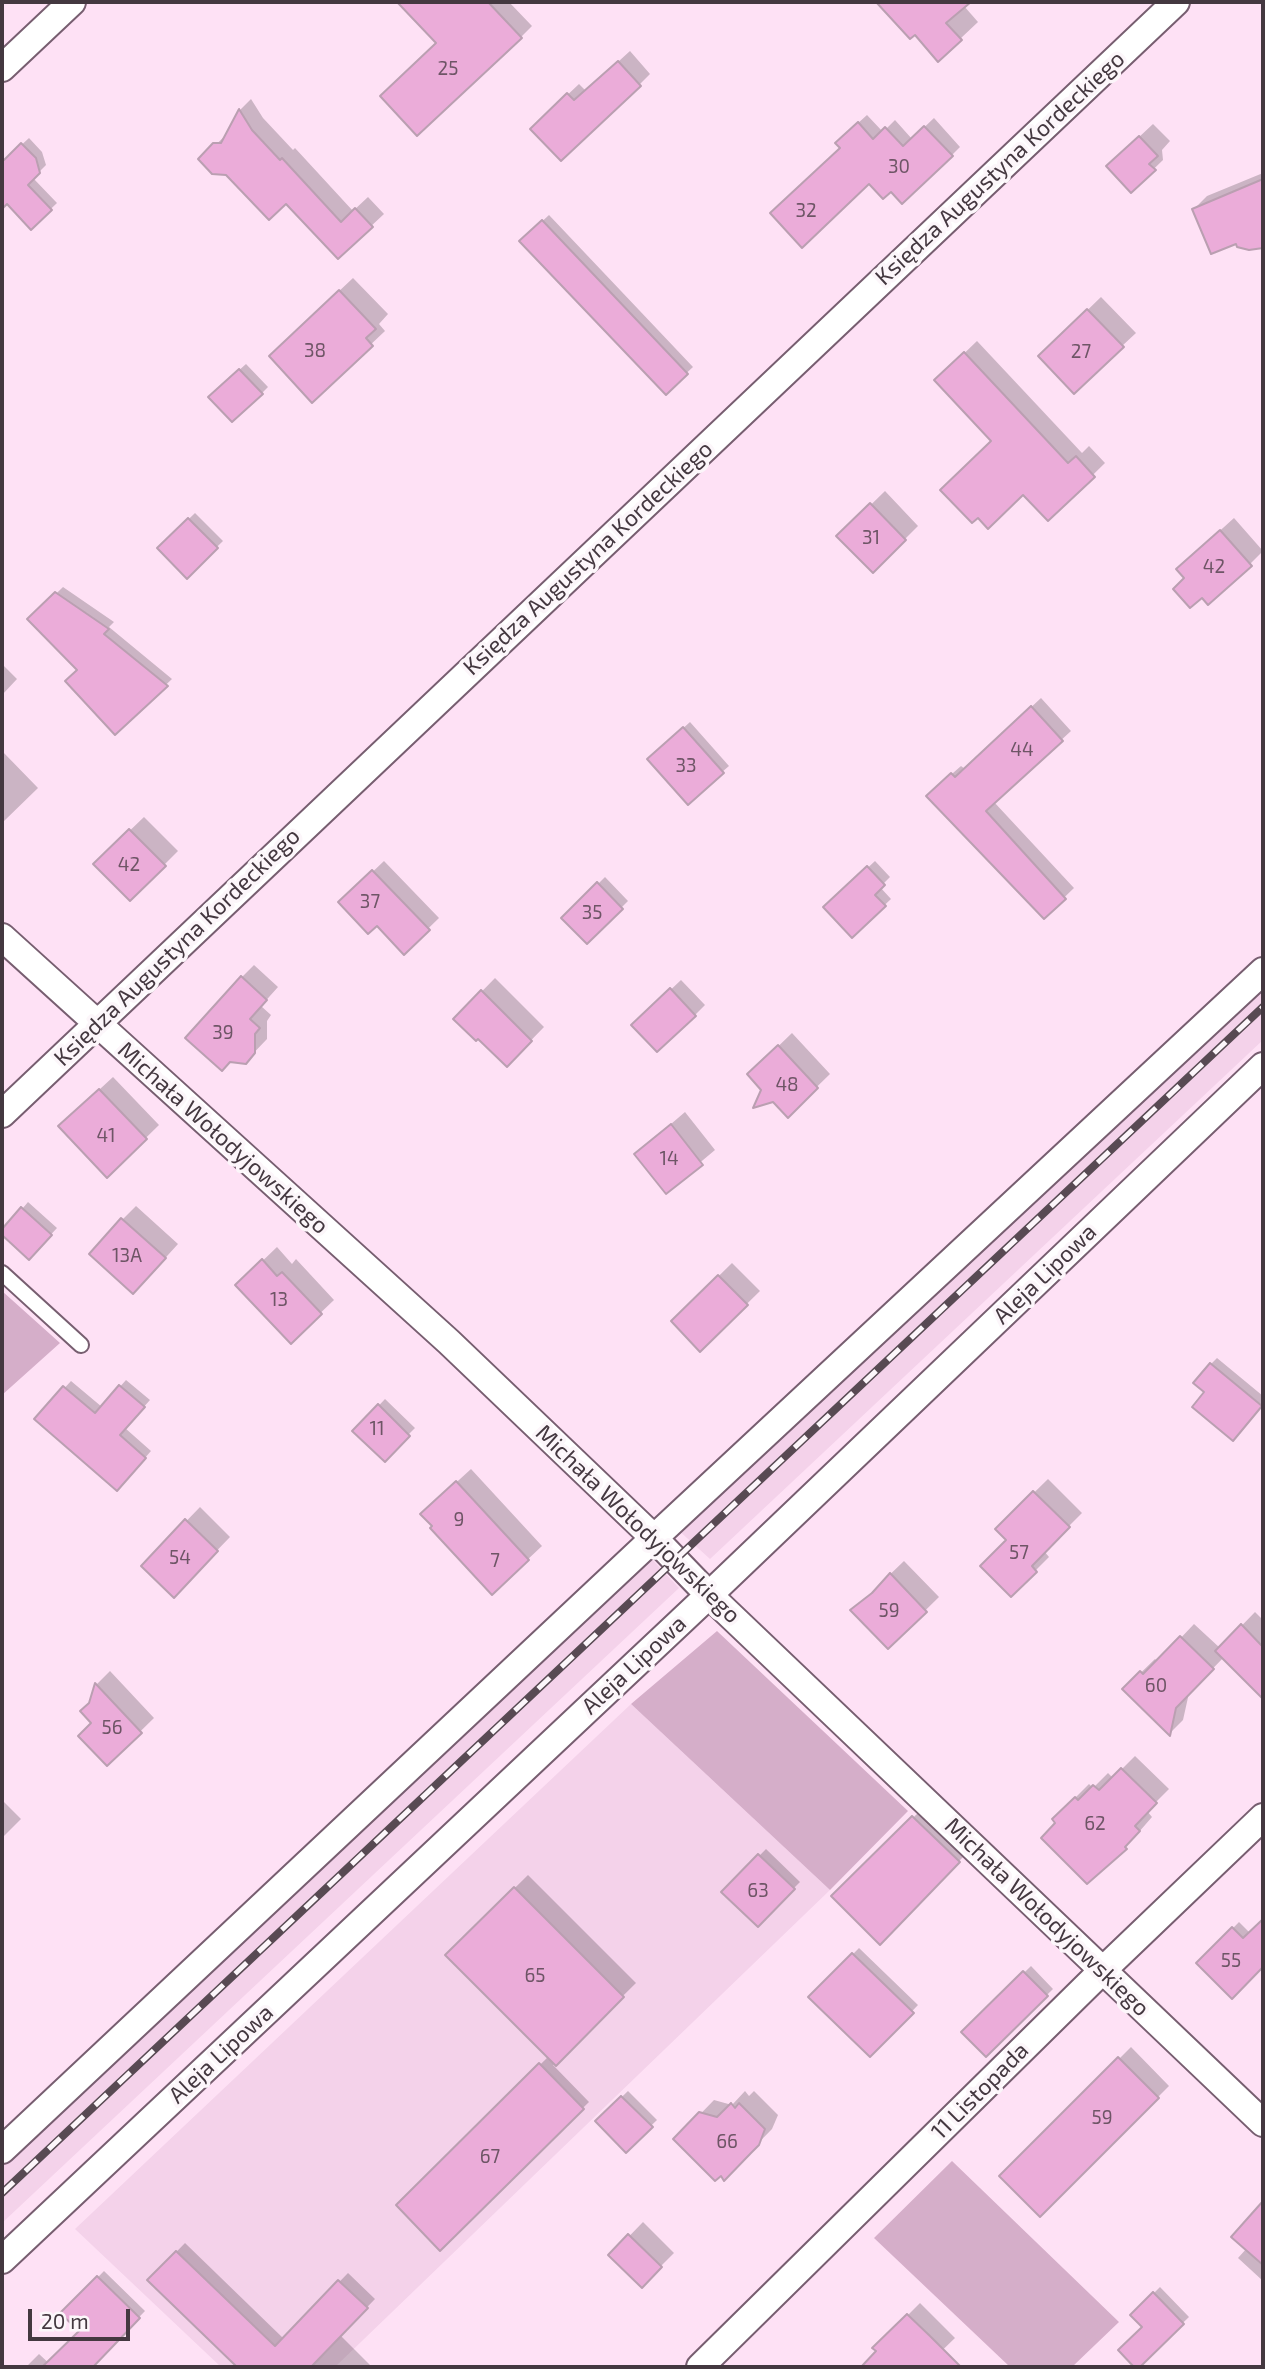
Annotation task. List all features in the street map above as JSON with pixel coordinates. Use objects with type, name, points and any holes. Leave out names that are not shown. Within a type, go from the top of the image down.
[{"type":"street","points":[[2,68],[72,2]]},
{"type":"street","name":"Księdza Augustyna Kordeckiego","points":[[2,1114],[1176,2]]},
{"type":"street","name":"Michała Wołodyjowskiego","points":[[2,937],[449,1342],[654,1538],[709,1595],[1263,2123]]},
{"type":"street","points":[[2,2150],[1263,971]]},
{"type":"street","name":"Aleja Lipowa","points":[[2,2260],[709,1595],[1263,1066]]},
{"type":"street","name":"11 Listopada","points":[[700,2367],[1103,1970],[1263,1817]]},
{"type":"lane","points":[[2,1273],[81,1345]]},
{"type":"shaded area","points":[[1263,982],[1263,1040],[710,1559],[676,1528]]},
{"type":"shaded area","points":[[2,1291],[60,1343],[2,1395]]},
{"type":"shaded area","points":[[647,1554],[679,1588],[2,2223],[2,2165]]},
{"type":"shaded area","points":[[717,1631],[908,1811],[830,1890],[631,1704]]},
{"type":"shaded area","points":[[631,1704],[830,1890],[335,2367],[221,2367],[75,2229]]},
{"type":"shaded area","points":[[952,2161],[1119,2322],[1072,2367],[1010,2367],[874,2238]]},
{"type":"building","points":[[397,2],[488,2],[522,38],[417,136],[380,96],[436,43]]},
{"type":"building","points":[[876,2],[971,2],[946,23],[962,40],[938,62],[915,35],[910,39]]},
{"type":"building","points":[[618,61],[641,86],[561,161],[530,129],[567,93],[574,100]]},
{"type":"building","points":[[239,109],[252,130],[341,222],[355,208],[373,227],[338,259],[286,204],[269,220],[226,175],[212,174],[198,159],[213,143],[221,143]]},
{"type":"building","points":[[858,122],[873,139],[885,127],[903,146],[924,126],[953,156],[902,204],[891,192],[883,199],[869,184],[802,248],[770,213],[840,148],[835,143]]},
{"type":"building","points":[[1139,136],[1158,156],[1149,164],[1156,170],[1131,193],[1106,166]]},
{"type":"building","points":[[21,143],[36,158],[40,173],[28,185],[52,210],[31,230],[7,204],[2,209],[2,157],[4,160]]},
{"type":"building","points":[[1263,179],[1263,248],[1249,250],[1237,247],[1236,244],[1211,254],[1192,209]]},
{"type":"building","points":[[542,220],[688,374],[666,395],[519,241]]},
{"type":"building","points":[[339,290],[376,329],[366,338],[373,346],[312,403],[269,356]]},
{"type":"building","points":[[1087,309],[1124,347],[1074,394],[1038,356]]},
{"type":"building","points":[[964,352],[1068,463],[1076,456],[1095,477],[1048,521],[1023,495],[988,529],[978,518],[972,523],[940,490],[991,441],[934,380]]},
{"type":"building","points":[[239,369],[263,394],[232,422],[208,397]]},
{"type":"building","points":[[870,503],[906,540],[873,573],[836,536]]},
{"type":"building","points":[[188,518],[218,548],[187,579],[157,548]]},
{"type":"building","points":[[1220,530],[1252,566],[1208,605],[1202,598],[1190,608],[1173,589],[1184,578],[1176,569]]},
{"type":"building","points":[[55,592],[109,629],[104,634],[168,686],[115,735],[65,681],[77,670],[27,619]]},
{"type":"building","points":[[1031,706],[1063,741],[986,811],[1066,899],[1044,919],[926,796],[951,773],[955,777]]},
{"type":"building","points":[[683,727],[724,773],[688,805],[647,759]]},
{"type":"building","points":[[129,829],[166,866],[130,901],[93,864]]},
{"type":"building","points":[[867,866],[885,885],[875,895],[886,906],[852,938],[823,907]]},
{"type":"building","points":[[372,870],[430,930],[404,955],[377,926],[368,934],[338,902]]},
{"type":"building","points":[[597,882],[623,909],[587,944],[561,918]]},
{"type":"building","points":[[241,976],[267,1000],[250,1019],[260,1028],[255,1034],[255,1053],[246,1064],[230,1062],[222,1071],[185,1038]]},
{"type":"building","points":[[670,988],[696,1016],[657,1052],[631,1025]]},
{"type":"building","points":[[481,990],[532,1041],[507,1067],[453,1019]]},
{"type":"building","points":[[778,1045],[818,1088],[788,1118],[773,1102],[753,1108],[761,1090],[747,1074]]},
{"type":"building","points":[[99,1089],[147,1139],[107,1178],[58,1126]]},
{"type":"building","points":[[671,1124],[703,1165],[666,1194],[634,1154]]},
{"type":"building","points":[[21,1207],[52,1235],[29,1260],[2,1235],[2,1229]]},
{"type":"building","points":[[121,1218],[166,1258],[133,1294],[89,1254]]},
{"type":"building","points":[[262,1259],[277,1276],[282,1272],[322,1314],[291,1344],[235,1285]]},
{"type":"building","points":[[718,1275],[748,1305],[700,1352],[671,1321]]},
{"type":"building","points":[[1210,1363],[1262,1406],[1233,1441],[1192,1407],[1204,1392],[1193,1383]]},
{"type":"building","points":[[119,1385],[145,1407],[120,1435],[146,1458],[117,1491],[34,1419],[63,1386],[95,1413]]},
{"type":"building","points":[[378,1404],[410,1436],[385,1462],[352,1431]]},
{"type":"building","points":[[456,1481],[529,1560],[492,1595],[420,1514]]},
{"type":"building","points":[[1033,1491],[1070,1527],[1032,1566],[1037,1572],[1011,1597],[980,1566],[1006,1540],[995,1529]]},
{"type":"building","points":[[185,1519],[218,1551],[174,1598],[141,1566]]},
{"type":"building","points":[[890,1573],[927,1612],[888,1649],[850,1610],[872,1593]]},
{"type":"building","points":[[1241,1624],[1263,1647],[1263,1699],[1215,1651]]},
{"type":"building","points":[[1180,1636],[1214,1669],[1176,1708],[1170,1736],[1122,1689],[1140,1671],[1143,1674]]},
{"type":"building","points":[[95,1683],[142,1733],[107,1766],[78,1736],[91,1723],[80,1711],[89,1703]]},
{"type":"building","points":[[1121,1768],[1157,1803],[1135,1826],[1140,1831],[1125,1847],[1127,1849],[1087,1884],[1041,1838],[1055,1823],[1052,1819],[1075,1797],[1078,1800],[1093,1785],[1099,1790]]},
{"type":"building","points":[[912,1816],[960,1862],[880,1945],[831,1896]]},
{"type":"building","points":[[758,1854],[795,1889],[758,1927],[721,1892]]},
{"type":"building","points":[[514,1887],[624,1997],[556,2066],[445,1955]]},
{"type":"building","points":[[1263,1919],[1263,1967],[1232,1999],[1196,1963],[1232,1927],[1243,1938]]},
{"type":"building","points":[[852,1953],[914,2013],[870,2057],[808,1997]]},
{"type":"building","points":[[1023,1971],[1048,1996],[986,2057],[961,2032]]},
{"type":"building","points":[[1118,2057],[1159,2098],[1040,2217],[999,2176]]},
{"type":"building","points":[[539,2063],[584,2109],[440,2251],[396,2205]]},
{"type":"building","points":[[621,2096],[653,2127],[626,2153],[595,2121]]},
{"type":"building","points":[[731,2103],[735,2108],[739,2103],[765,2129],[759,2145],[724,2181],[721,2176],[715,2181],[673,2139],[699,2112],[717,2117]]},
{"type":"building","points":[[1263,2201],[1263,2265],[1231,2237]]},
{"type":"building","points":[[628,2234],[662,2267],[642,2288],[608,2255]]},
{"type":"building","points":[[176,2251],[275,2346],[338,2280],[368,2308],[311,2367],[237,2367],[147,2280]]},
{"type":"building","points":[[97,2276],[140,2318],[93,2367],[42,2367],[79,2331],[60,2313]]},
{"type":"building","points":[[1153,2292],[1184,2324],[1140,2367],[1134,2367],[1118,2350],[1142,2327],[1130,2315]]},
{"type":"building","points":[[907,2314],[961,2367],[861,2367],[876,2351],[872,2348]]},
{"type":"railway","points":[[2,2193],[1263,1007]]}]
